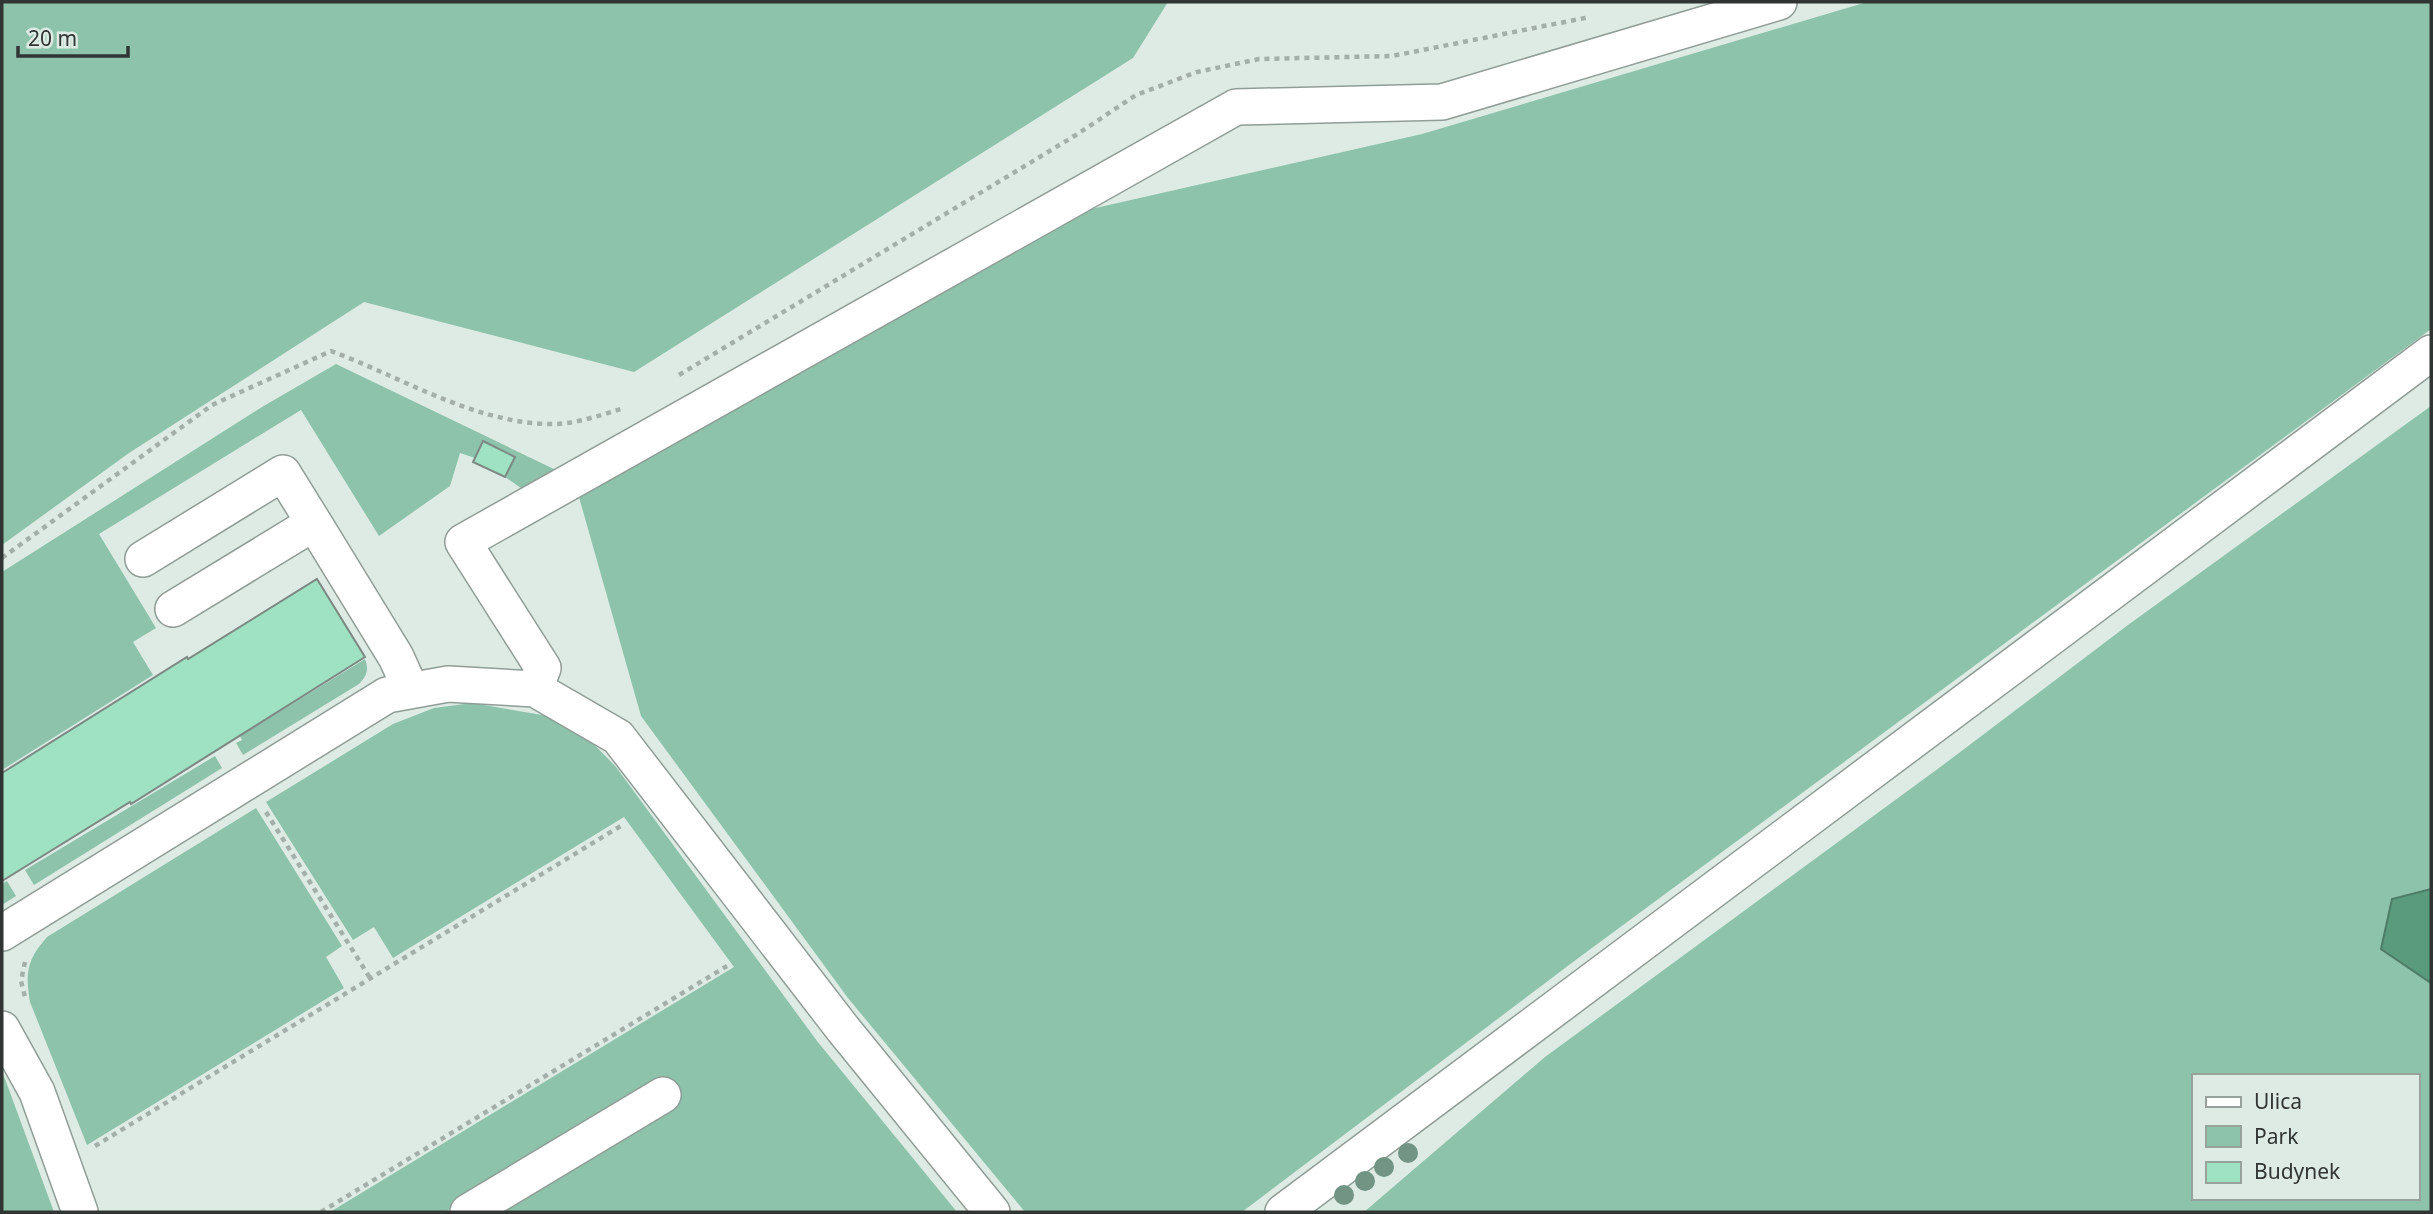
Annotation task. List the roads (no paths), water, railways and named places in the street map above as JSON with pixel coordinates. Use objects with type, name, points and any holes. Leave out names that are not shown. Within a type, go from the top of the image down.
[{"type":"lane","points":[[535,689],[543,668],[463,542],[1236,107],[1443,102],[1779,2]]},
{"type":"lane","points":[[1283,1212],[2431,353]]},
{"type":"lane","points":[[143,559],[283,473],[396,657],[411,690]]},
{"type":"lane","points":[[173,609],[314,523]]},
{"type":"lane","points":[[15,942],[387,695],[448,684],[535,689],[618,737],[843,1030],[992,1212]]},
{"type":"lane","points":[[2,1029],[37,1092],[79,1212]]},
{"type":"lane","points":[[468,1212],[663,1095]]}]
